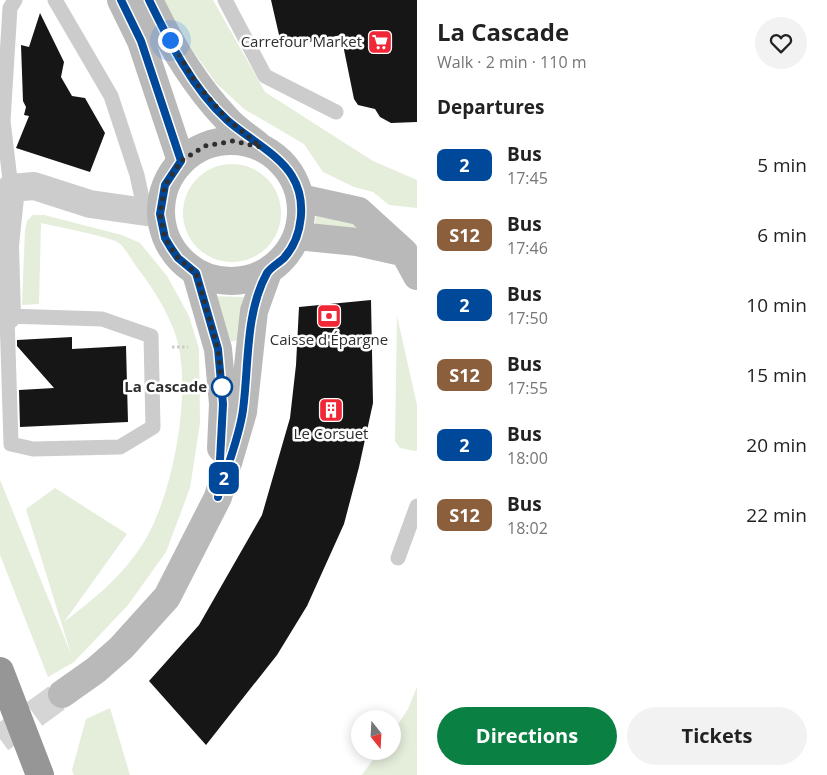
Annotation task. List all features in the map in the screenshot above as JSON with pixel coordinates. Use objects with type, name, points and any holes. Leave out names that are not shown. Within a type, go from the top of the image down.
[{"type":"highway","points":[[0,671],[40,775]]},
{"type":"main road","points":[[121,0],[141,41],[181,161]]},
{"type":"main road","points":[[149,0],[161,26],[196,83],[226,118],[279,160],[293,177],[300,198],[301,218],[297,236],[285,257],[268,272],[245,281],[220,281],[196,273],[178,258],[152,213],[165,185],[181,161],[205,146],[233,141],[261,147]]},
{"type":"main road","points":[[300,198],[359,211],[410,247],[417,276]]},
{"type":"main road","points":[[297,236],[410,247]]},
{"type":"main road","points":[[62,694],[96,670],[121,648],[167,597],[218,497],[243,412],[254,311],[268,272]]},
{"type":"main road","points":[[196,273],[216,344],[223,404],[218,497]]},
{"type":"street","points":[[7,316],[5,245],[11,188],[34,186],[90,204],[152,213]]},
{"type":"lane","points":[[11,188],[3,121],[10,8],[15,0]]},
{"type":"lane","points":[[55,0],[112,96],[137,175],[152,213]]},
{"type":"lane","points":[[225,0],[265,76],[336,112]]},
{"type":"lane","points":[[7,316],[102,319],[151,336],[153,427],[120,447],[33,449],[11,444],[7,316]]},
{"type":"lane","points":[[398,558],[417,506]]},
{"type":"path","points":[[151,346],[178,348],[216,344]]},
{"type":"green space","points":[[161,0],[213,0],[265,92],[373,161],[417,180],[417,208],[389,205],[373,192],[354,187],[323,172],[304,144],[244,109],[216,83],[178,30]]},
{"type":"green space","points":[[232,164],[251,168],[267,178],[277,194],[281,213],[277,232],[267,248],[251,258],[232,262],[213,258],[197,248],[187,232],[183,213],[187,194],[197,178],[213,168]]},
{"type":"green space","points":[[317,204],[371,229],[314,235]]},
{"type":"green space","points":[[33,215],[44,215],[122,235],[140,243],[167,276],[189,316],[199,349],[200,423],[190,488],[166,552],[128,605],[74,662],[48,677],[0,555],[0,480],[71,654],[26,509],[55,488],[127,534],[64,622],[97,596],[127,566],[144,542],[154,522],[164,498],[177,442],[182,384],[181,358],[176,336],[169,318],[150,285],[119,243],[94,235],[41,223],[39,304],[22,305],[25,230],[27,221]]},
{"type":"green space","points":[[209,296],[247,297],[240,340],[223,343]]},
{"type":"green space","points":[[397,316],[417,405],[417,450],[415,451],[400,448],[395,441]]},
{"type":"green space","points":[[417,687],[417,775],[362,775],[373,760],[401,760],[401,720],[408,709]]},
{"type":"green space","points":[[110,708],[130,775],[74,775],[72,770],[86,719]]},
{"type":"building","name":"Carrefour Market","points":[[271,0],[417,0],[417,122],[391,123],[380,117],[375,109],[358,105],[354,99],[341,35],[282,48]]},
{"type":"building","points":[[40,13],[64,62],[61,77],[72,96],[85,98],[105,133],[90,172],[16,148],[29,116],[24,115],[26,107],[23,101],[21,45],[29,47]]},
{"type":"building","points":[[371,300],[373,403],[344,524],[307,606],[277,655],[206,745],[149,681],[199,625],[262,515],[290,418],[296,365],[299,307]]},
{"type":"building","points":[[72,337],[72,349],[126,346],[128,422],[20,427],[19,390],[54,388],[17,346],[17,340]]},
{"type":"tunnel","points":[[0,739],[62,694]]},
{"type":"bus line","name":"2","points":[[121,0],[141,41],[181,161],[165,185],[160,214],[165,238],[178,258],[196,273],[218,349],[223,404],[218,497],[243,412],[254,311],[268,272],[285,257],[297,236],[301,218],[300,198],[293,177],[279,160],[226,118],[196,83],[161,26],[149,0]]},
{"type":"place","name":"Carrefour Market","points":[[380,42]]},
{"type":"place","name":"Caisse d'Épargne","points":[[329,316]]},
{"type":"place","name":"La Cascade","points":[[222,387]]},
{"type":"place","name":"Le Corsuet","points":[[331,410]]},
{"type":"route","points":[[170,40],[196,83],[226,118],[261,147],[233,141],[205,146],[181,161],[165,185],[160,214],[165,238],[171,248],[178,258],[196,273],[218,349],[222,387]]}]
